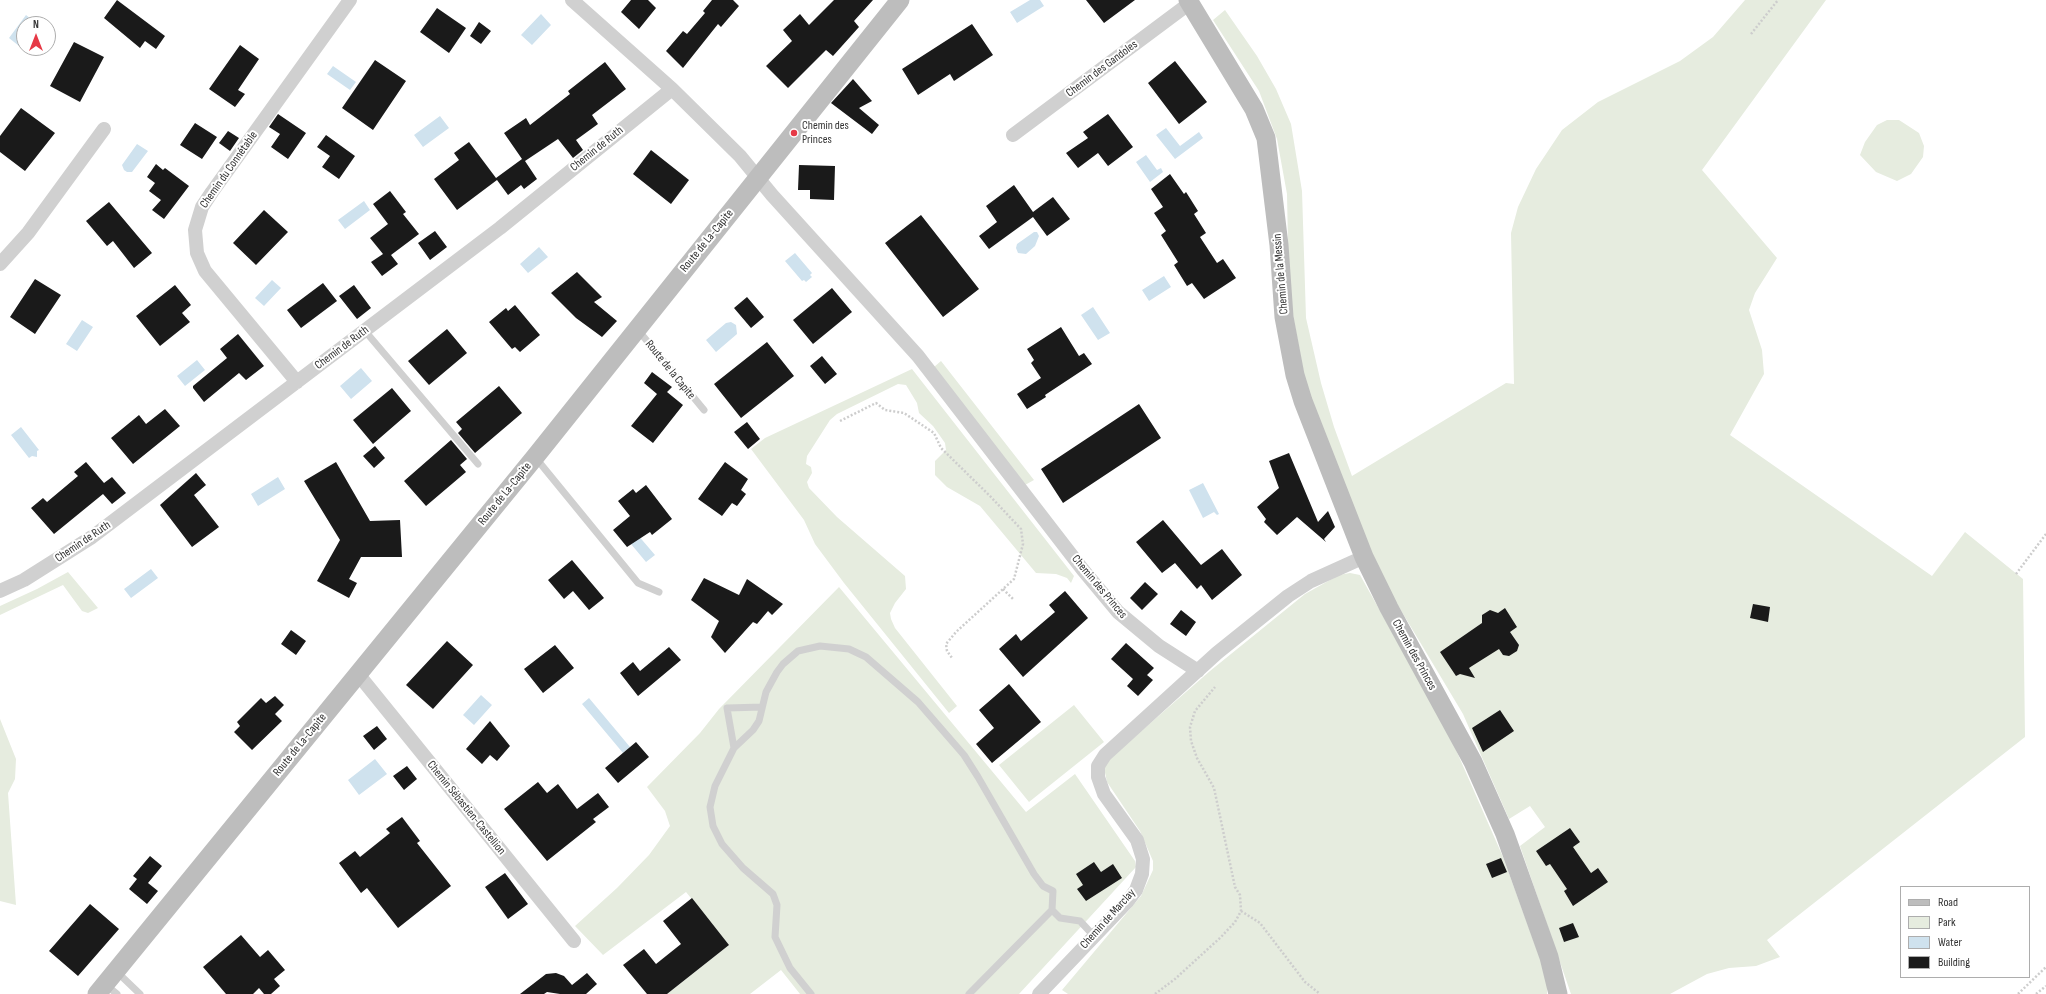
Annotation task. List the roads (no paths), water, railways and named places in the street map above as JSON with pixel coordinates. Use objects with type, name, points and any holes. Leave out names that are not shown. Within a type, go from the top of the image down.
[{"type":"street","name":"Chemin du Connétable","points":[[297,382],[205,271],[197,253],[195,230],[202,206],[350,0]]},
{"type":"street","name":"Chemin des Princes","points":[[572,0],[672,89],[740,156],[918,356],[1083,570],[1118,612],[1159,646],[1198,671]]},
{"type":"street","name":"Route de La-Capite","points":[[109,986],[358,674],[535,457],[900,0]]},
{"type":"street","name":"Chemin des Gandoles","points":[[1014,135],[1189,2]]},
{"type":"street","name":"Chemin de la Messin","points":[[1189,2],[1254,109],[1266,138],[1279,245],[1284,317],[1295,376],[1303,401],[1364,557]]},
{"type":"street","name":"Chemin de Ruth","points":[[0,591],[24,580],[92,537],[500,228],[672,89]]},
{"type":"street","points":[[0,264],[28,232],[104,129]]},
{"type":"street","name":"Chemin des Princes","points":[[1364,557],[1388,608],[1472,762],[1505,834],[1549,957],[1558,994]]},
{"type":"street","points":[[1198,671],[1288,596],[1311,581],[1364,557]]},
{"type":"street","name":"Chemin de Marclay","points":[[1039,994],[1127,902],[1136,890],[1144,868],[1137,840],[1104,794],[1098,777],[1098,766],[1112,746],[1198,671]]},
{"type":"street","name":"Chemin Sébastien-Castellion","points":[[358,674],[574,941]]},
{"type":"lane","name":"Route de la Capite","points":[[636,329],[704,410]]},
{"type":"lane","points":[[365,331],[478,464]]},
{"type":"lane","points":[[535,457],[638,583],[659,592]]},
{"type":"lane","points":[[811,994],[790,968],[775,937],[777,905],[773,894],[730,856],[716,834],[710,807],[711,799],[724,765],[734,748],[754,730],[759,721],[766,692],[777,672],[786,660],[798,651],[812,647],[830,646],[849,649],[866,657],[918,702],[964,755],[1034,874],[1043,886],[1053,891],[1052,910],[969,994]]},
{"type":"lane","points":[[734,748],[727,708],[762,708]]},
{"type":"lane","points":[[1052,910],[1060,918],[1080,921],[1093,936]]},
{"type":"lane","points":[[109,986],[140,994]]},
{"type":"water","points":[[1030,0],[1040,0],[1044,6],[1017,23],[1010,12]]},
{"type":"water","points":[[541,14],[551,25],[532,45],[521,35]]},
{"type":"water","points":[[16,29],[16,44],[9,38]]},
{"type":"water","points":[[333,66],[356,82],[350,90],[327,74]]},
{"type":"water","points":[[440,116],[449,128],[423,147],[414,135]]},
{"type":"water","points":[[1166,128],[1180,146],[1199,132],[1203,138],[1175,159],[1156,135]]},
{"type":"water","points":[[137,144],[148,151],[132,172],[127,172],[124,170],[122,165]]},
{"type":"water","points":[[1146,155],[1157,170],[1161,168],[1163,172],[1150,182],[1136,162]]},
{"type":"water","points":[[364,201],[370,210],[345,229],[338,220]]},
{"type":"water","points":[[1034,232],[1037,232],[1039,236],[1035,246],[1026,254],[1018,253],[1016,248],[1017,244]]},
{"type":"water","points":[[539,247],[548,257],[528,273],[520,264]]},
{"type":"water","points":[[795,253],[812,273],[810,275],[812,277],[806,282],[804,280],[802,281],[785,261]]},
{"type":"water","points":[[1164,276],[1171,287],[1149,301],[1142,290]]},
{"type":"water","points":[[272,280],[281,288],[264,306],[255,298]]},
{"type":"water","points":[[1093,307],[1110,333],[1098,340],[1081,315]]},
{"type":"water","points":[[82,320],[93,327],[77,351],[66,344]]},
{"type":"water","points":[[731,322],[736,325],[737,334],[716,352],[706,340],[726,323]]},
{"type":"water","points":[[197,360],[205,370],[185,386],[177,376]]},
{"type":"water","points":[[361,368],[372,381],[351,399],[340,386]]},
{"type":"water","points":[[21,427],[39,450],[37,451],[37,457],[32,456],[29,458],[11,435]]},
{"type":"water","points":[[278,477],[285,489],[258,506],[251,494]]},
{"type":"water","points":[[1203,483],[1219,514],[1217,515],[1214,512],[1203,518],[1189,490]]},
{"type":"water","points":[[637,534],[655,555],[646,562],[631,544]]},
{"type":"water","points":[[151,569],[158,578],[131,598],[124,589]]},
{"type":"water","points":[[481,695],[492,705],[474,725],[463,715]]},
{"type":"water","points":[[589,698],[630,747],[623,753],[582,704]]},
{"type":"water","points":[[375,759],[387,774],[359,795],[348,780]]},
{"type":"place","name":"Chemin des Princes","points":[[794,133]]}]
